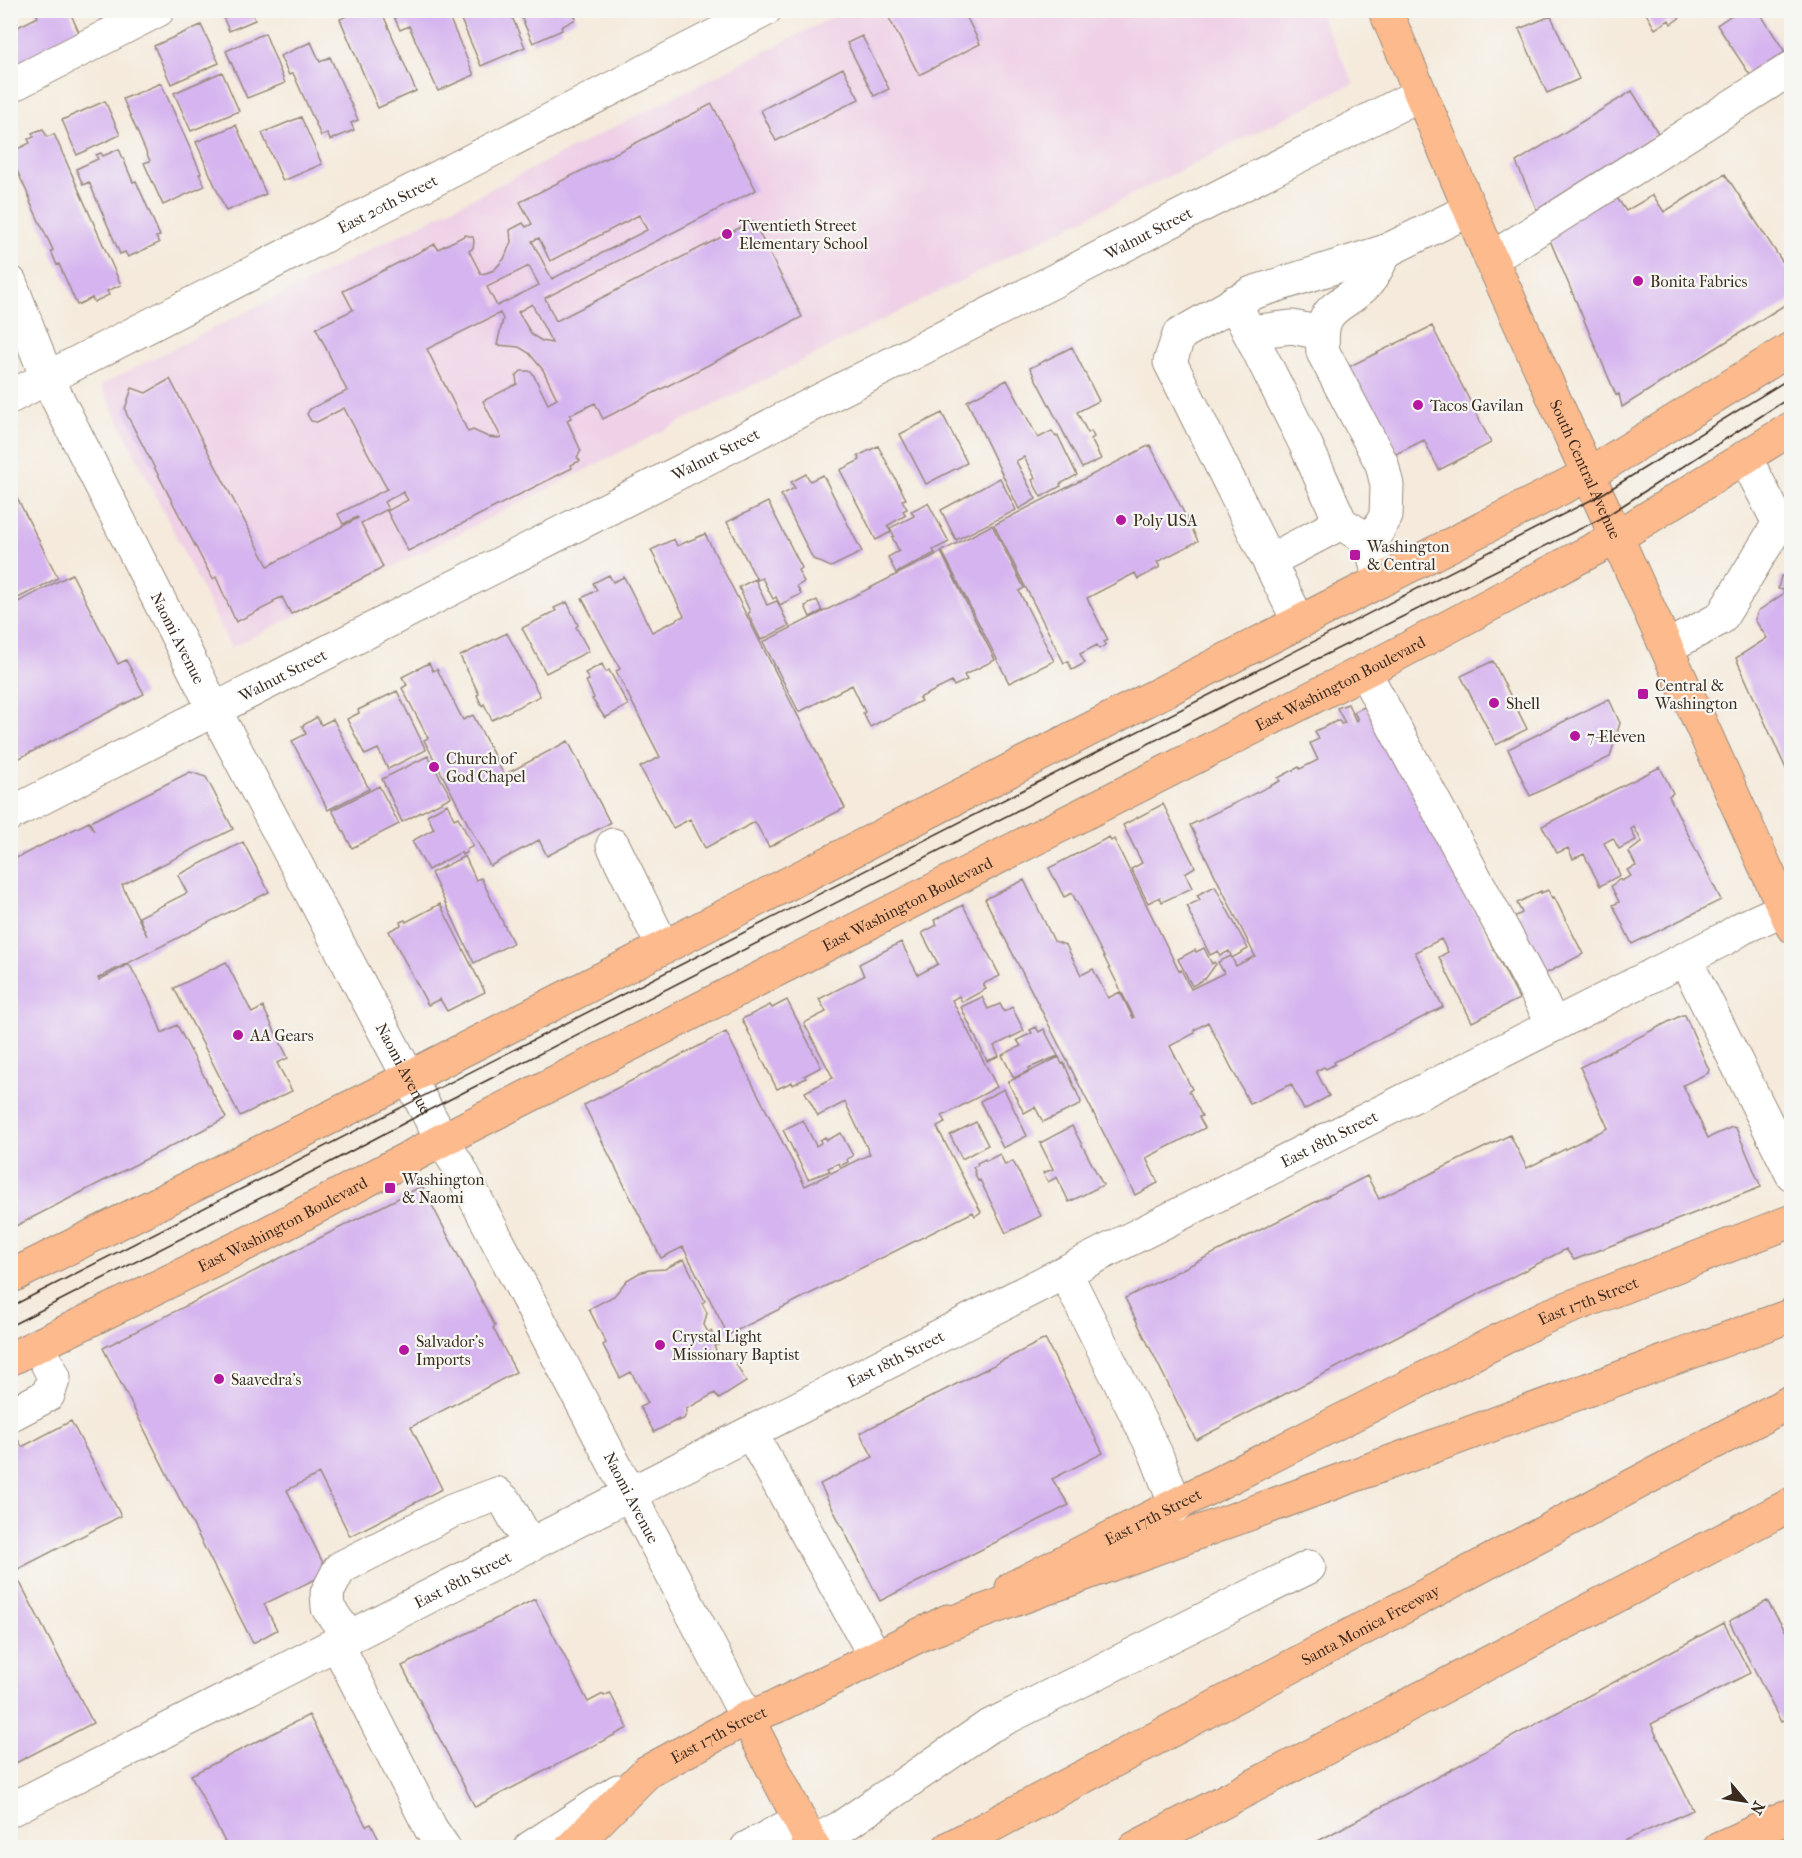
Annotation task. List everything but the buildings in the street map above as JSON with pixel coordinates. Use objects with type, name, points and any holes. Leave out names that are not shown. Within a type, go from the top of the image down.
[{"type":"main road","name":"South Central Avenue","points":[[1387,11],[1469,210],[1788,917]]},
{"type":"main road","points":[[10,1277],[410,1077],[1589,474],[1791,348]]},
{"type":"main road","name":"East Washington Boulevard","points":[[24,1352],[262,1236],[442,1140],[1364,671],[1617,537],[1791,428]]},
{"type":"main road","name":"East 17th Street","points":[[647,1772],[747,1718],[780,1705],[1545,1317],[1791,1221]]},
{"type":"main road","points":[[921,1634],[1791,1315]]},
{"type":"main road","name":"Santa Monica Freeway","points":[[949,1848],[1791,1401]]},
{"type":"main road","points":[[1135,1848],[1791,1504]]},
{"type":"main road","name":"Naomi Avenue","points":[[747,1718],[808,1837]]},
{"type":"main road","points":[[571,1848],[647,1772]]},
{"type":"main road","points":[[1719,1848],[1791,1815]]},
{"type":"street","points":[[10,86],[158,10]]},
{"type":"street","name":"East 20th Street","points":[[10,397],[765,10]]},
{"type":"street","points":[[1491,259],[1791,68]]},
{"type":"street","name":"Walnut Street","points":[[10,814],[1420,94]]},
{"type":"street","points":[[1299,622],[1170,362],[1179,335],[1243,297],[1386,251],[1469,210]]},
{"type":"street","points":[[1380,581],[1371,542],[1386,516],[1387,486],[1382,464],[1323,352],[1321,333],[1326,317],[1368,282],[1386,251]]},
{"type":"street","name":"Naomi Avenue","points":[[10,282],[47,378],[214,709],[442,1140],[459,1167],[747,1718]]},
{"type":"street","points":[[1243,297],[1249,332],[1305,443],[1341,523],[1371,542]]},
{"type":"street","points":[[1249,332],[1292,327],[1321,333]]},
{"type":"street","points":[[1667,647],[1721,618],[1779,523],[1745,457]]},
{"type":"street","points":[[1269,561],[1341,523]]},
{"type":"street","points":[[1364,671],[1554,1025]]},
{"type":"street","points":[[613,845],[663,947]]},
{"type":"street","name":"East 18th Street","points":[[10,1810],[1742,928],[1788,917]]},
{"type":"street","points":[[1684,959],[1791,1174]]},
{"type":"street","points":[[1065,1272],[1156,1454],[1176,1506]]},
{"type":"street","points":[[10,1415],[48,1395],[54,1377],[24,1352]]},
{"type":"street","points":[[751,1433],[875,1656]]},
{"type":"street","points":[[444,1848],[431,1828],[343,1641],[328,1608],[327,1593],[340,1568],[452,1511],[497,1494],[507,1502],[530,1546]]},
{"type":"street","points":[[747,1848],[808,1837],[840,1828],[987,1728],[1309,1567]]},
{"type":"street","name":"East 17th Street","points":[[531,1848],[647,1772]]},
{"type":"shaded area","name":"Twentieth Street Elementary School","points":[[845,11],[1318,11],[1354,83],[231,648],[101,385]]},
{"type":"tram line","points":[[10,1307],[1599,496],[1792,377]]},
{"type":"tram line","points":[[10,1326],[1252,691],[1608,515],[1792,396]]},
{"type":"place","name":"Twentieth Street Elementary School","points":[[727,234]]},
{"type":"place","name":"Bonita Fabrics","points":[[1638,281]]},
{"type":"place","name":"Tacos Gavilan","points":[[1418,405]]},
{"type":"place","name":"Poly USA","points":[[1121,520]]},
{"type":"place","name":"Washington & Central","points":[[1355,555]]},
{"type":"place","name":"Central & Washington","points":[[1643,694]]},
{"type":"place","name":"Shell","points":[[1494,703]]},
{"type":"place","name":"7-Eleven","points":[[1575,736]]},
{"type":"place","name":"Church of God Chapel","points":[[434,767]]},
{"type":"place","name":"AA Gears","points":[[238,1035]]},
{"type":"place","name":"Washington & Naomi","points":[[390,1188]]},
{"type":"place","name":"Crystal Light Missionary Baptist","points":[[660,1345]]},
{"type":"place","name":"Salvador's Imports","points":[[404,1350]]},
{"type":"place","name":"Saavedra's","points":[[219,1379]]}]
